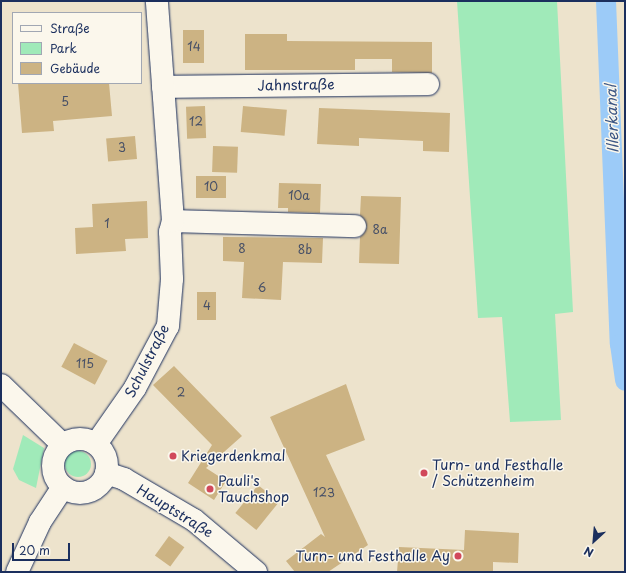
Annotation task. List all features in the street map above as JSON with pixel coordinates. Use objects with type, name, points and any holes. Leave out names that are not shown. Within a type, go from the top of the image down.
[{"type":"street","name":"Schulstraße","points":[[96,444],[127,401],[168,326],[173,221],[157,1]]},
{"type":"street","name":"Jahnstraße","points":[[163,87],[428,84]]},
{"type":"street","points":[[173,221],[355,226]]},
{"type":"street","points":[[1,385],[62,444]]},
{"type":"street","points":[[79,438],[96,444],[106,458],[106,473],[101,483],[91,491],[77,493],[63,487],[55,477],[53,461],[62,444],[79,438]]},
{"type":"street","name":"Hauptstraße","points":[[106,473],[124,479],[194,520],[256,572]]},
{"type":"street","points":[[17,572],[40,522],[63,487]]},
{"type":"green space","points":[[457,1],[557,1],[573,312],[555,314],[561,420],[510,422],[502,317],[478,318]]},
{"type":"green space","points":[[23,435],[44,448],[36,488],[19,480],[13,469]]},
{"type":"green space","points":[[78,451],[87,455],[91,464],[87,473],[78,477],[69,473],[65,464],[69,455]]},
{"type":"building","points":[[183,30],[204,30],[204,63],[183,63]]},
{"type":"building","points":[[245,34],[287,34],[287,41],[432,42],[432,73],[392,72],[392,59],[355,59],[355,70],[245,70]]},
{"type":"building","points":[[18,84],[109,84],[112,116],[53,121],[54,131],[22,133]]},
{"type":"building","points":[[205,106],[206,138],[187,139],[186,107]]},
{"type":"building","points":[[243,106],[287,110],[285,136],[241,132]]},
{"type":"building","points":[[319,108],[450,113],[449,152],[423,151],[423,141],[359,138],[359,146],[317,144]]},
{"type":"building","points":[[135,136],[137,159],[108,161],[106,139]]},
{"type":"building","points":[[213,146],[238,147],[237,173],[212,172]]},
{"type":"building","points":[[196,176],[226,176],[226,198],[196,198]]},
{"type":"building","points":[[279,183],[321,184],[320,213],[288,212],[288,208],[278,208]]},
{"type":"building","points":[[361,196],[401,197],[399,264],[359,263],[360,237],[367,227],[360,215]]},
{"type":"building","points":[[147,201],[148,238],[125,239],[126,251],[76,254],[75,228],[93,227],[92,204]]},
{"type":"building","points":[[223,237],[323,238],[322,263],[283,262],[281,300],[242,298],[244,262],[223,261]]},
{"type":"building","points":[[197,292],[216,292],[216,320],[197,320]]},
{"type":"building","points":[[74,343],[108,361],[95,385],[61,367]]},
{"type":"building","points":[[174,366],[242,436],[206,468],[226,481],[214,500],[188,483],[212,445],[153,385]]},
{"type":"building","points":[[346,384],[365,440],[326,455],[368,545],[328,572],[295,572],[286,561],[321,534],[325,537],[270,417]]},
{"type":"building","points":[[258,485],[279,502],[256,530],[235,513]]},
{"type":"building","name":"Turn- und Festhalle Ay","points":[[465,530],[519,533],[518,563],[493,562],[493,572],[397,572],[399,547],[464,550]]},
{"type":"building","points":[[169,536],[184,547],[170,567],[155,555]]},
{"type":"waterway","name":"Illerkanal","points":[[606,1],[620,344],[625,381]]},
{"type":"place","name":"Kriegerdenkmal","points":[[173,456]]},
{"type":"place","name":"Turn- und Festhalle / Schützenheim","points":[[424,473]]},
{"type":"place","name":"Pauli's Tauchshop","points":[[210,489]]},
{"type":"place","name":"Turn- und Festhalle Ay","points":[[458,556]]}]
